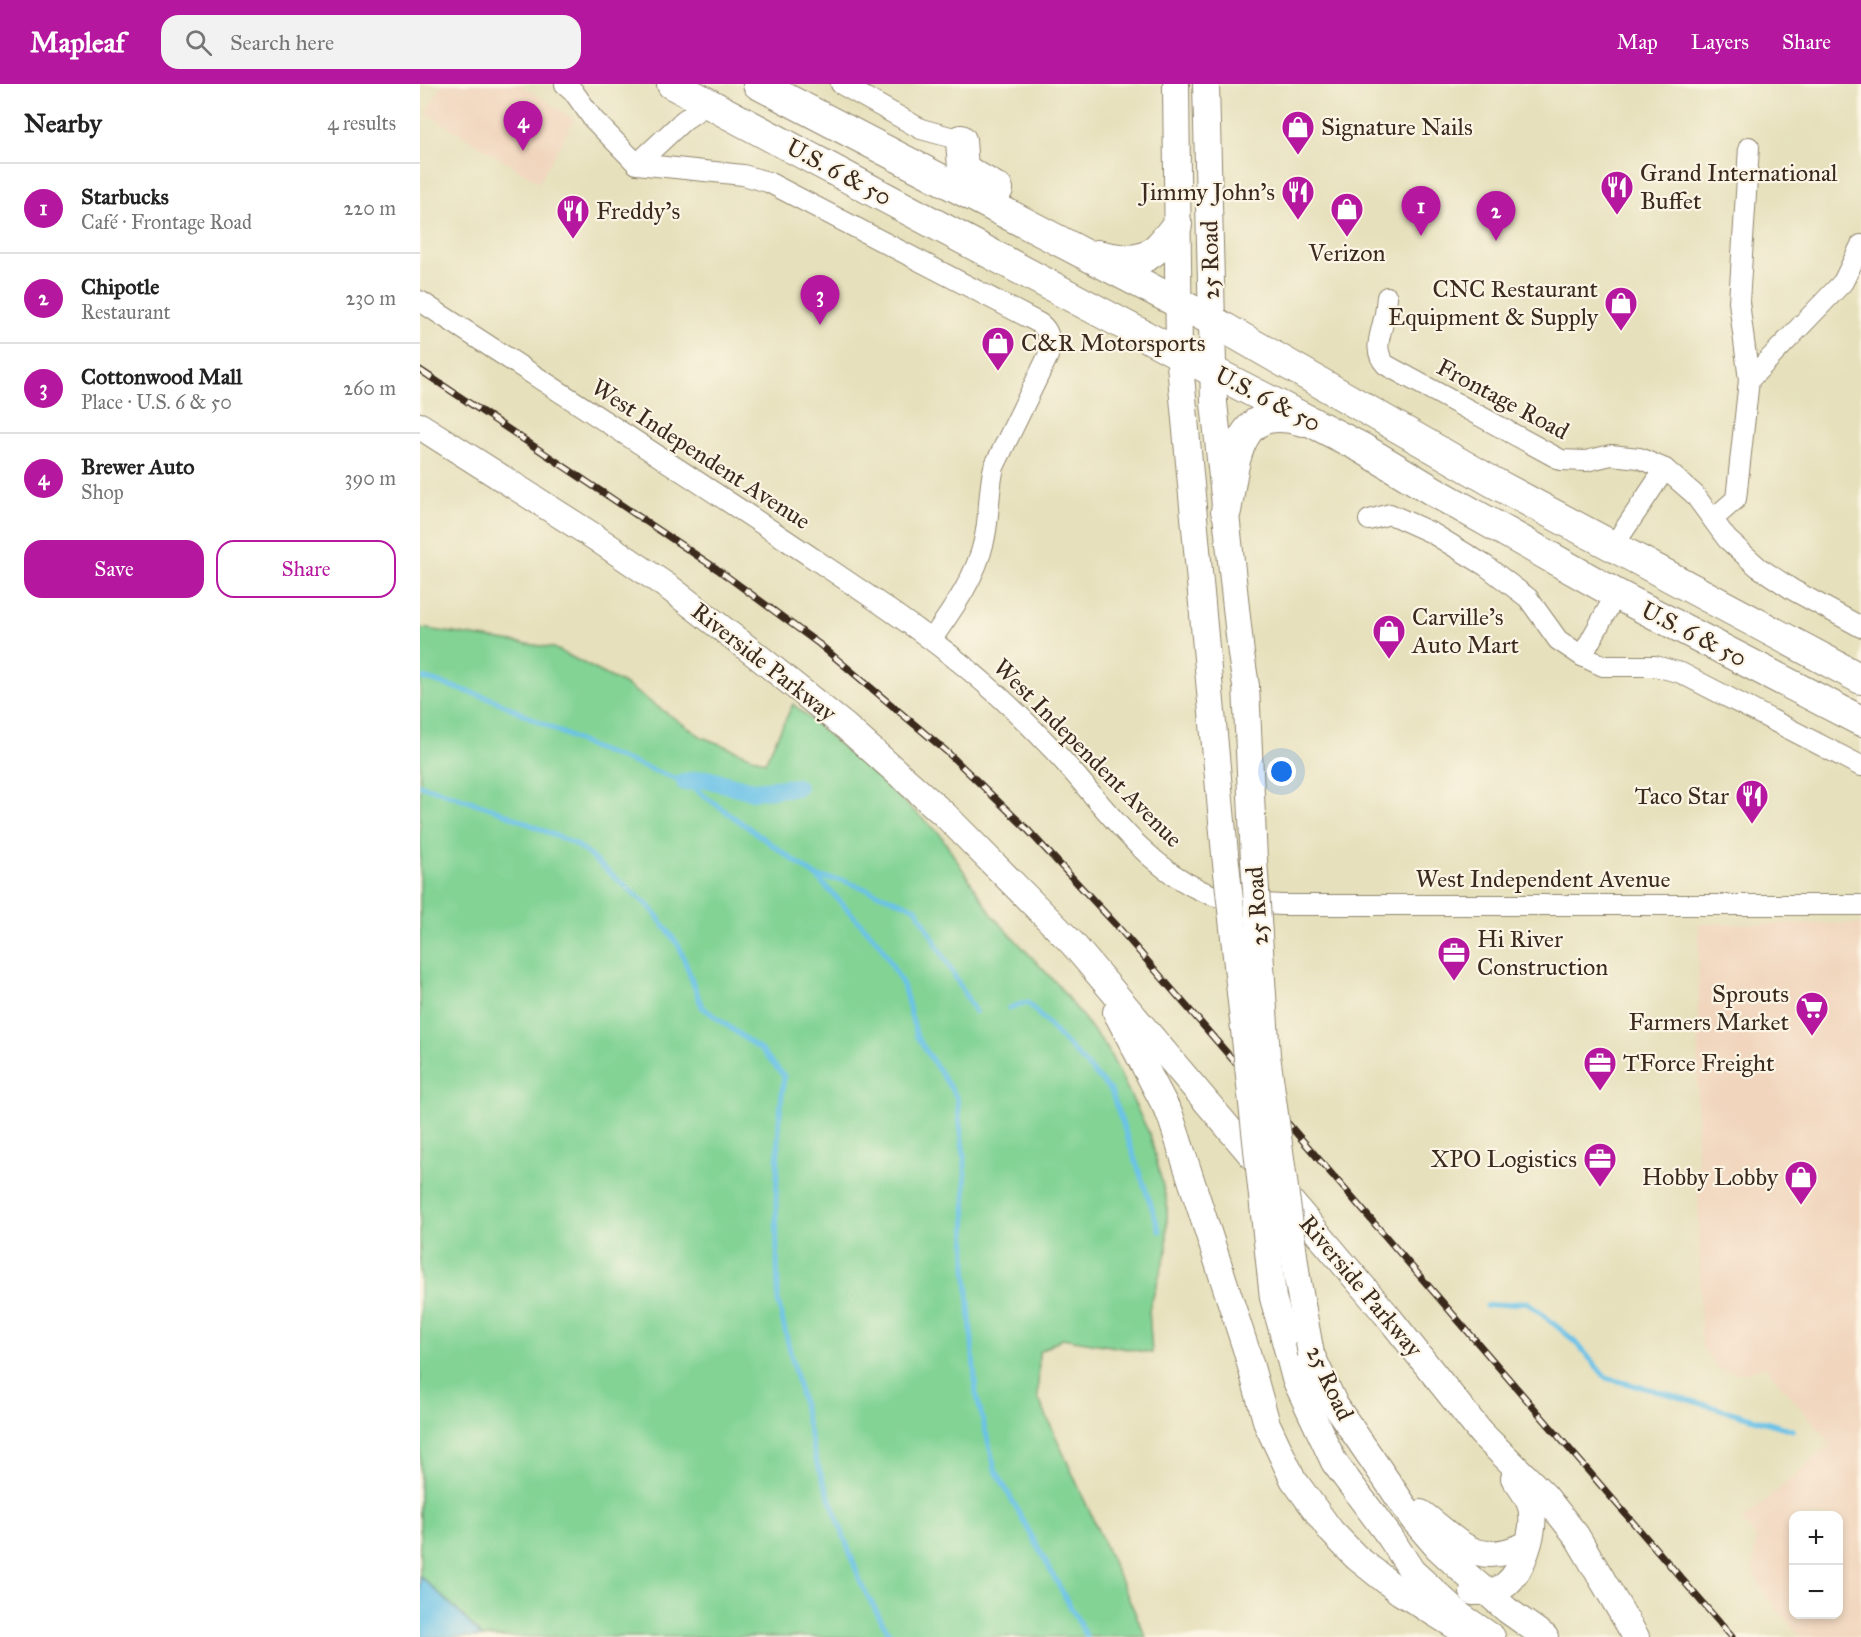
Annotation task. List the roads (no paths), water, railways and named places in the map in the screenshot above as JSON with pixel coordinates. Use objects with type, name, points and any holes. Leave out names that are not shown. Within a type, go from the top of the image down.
[{"type":"highway","name":"U.S. 6 & 50","points":[[672,84],[1179,354],[1362,448],[1616,594],[1861,721]]},
{"type":"highway","name":"U.S. 6 & 50","points":[[758,84],[1211,320],[1491,481],[1861,679]]},
{"type":"highway","points":[[709,104],[740,98],[876,167],[949,184]]},
{"type":"highway","points":[[961,140],[963,169],[1032,207],[1062,243],[1118,260],[1139,259],[1152,255],[1177,225]]},
{"type":"highway","points":[[1226,511],[1242,436],[1260,421],[1271,417],[1300,420],[1320,427],[1362,448]]},
{"type":"highway","points":[[1435,492],[1480,501],[1545,535],[1586,552],[1603,554],[1614,545]]},
{"type":"highway","points":[[1616,594],[1637,589],[1671,597],[1814,675],[1861,696]]},
{"type":"main road","name":"25 Road","points":[[1176,84],[1179,354],[1225,855],[1273,1298],[1295,1379],[1334,1462],[1390,1537],[1412,1571],[1461,1616],[1492,1637]]},
{"type":"main road","name":"25 Road","points":[[1206,84],[1215,411],[1246,686],[1254,860],[1267,1055],[1297,1277],[1311,1354],[1335,1405],[1413,1520],[1438,1548],[1507,1610],[1545,1637]]},
{"type":"main road","name":"Riverside Parkway","points":[[420,426],[593,536],[671,589],[846,728],[945,815],[1072,943],[1386,1314],[1481,1432],[1545,1496],[1576,1536],[1636,1637]]},
{"type":"main road","name":"Riverside Parkway","points":[[1072,943],[1121,1020],[1170,1115],[1246,1349],[1267,1424],[1293,1479],[1330,1531],[1356,1557],[1400,1592],[1473,1637]]},
{"type":"main road","points":[[1390,1537],[1435,1579],[1467,1593],[1500,1588],[1513,1577],[1522,1563],[1528,1544],[1533,1521],[1531,1507],[1525,1493],[1481,1432]]},
{"type":"main road","points":[[1383,1477],[1419,1512],[1449,1533],[1466,1549],[1495,1554],[1511,1552],[1528,1544]]},
{"type":"street","points":[[565,84],[573,91],[592,119],[637,164],[743,175],[768,182],[1039,323],[1048,332],[1050,348],[1048,356],[994,466],[980,555],[954,608],[932,639]]},
{"type":"street","points":[[841,84],[921,129],[961,140]]},
{"type":"street","points":[[637,164],[684,120],[709,104]]},
{"type":"street","points":[[1713,519],[1736,499],[1749,380],[1739,302],[1749,147]]},
{"type":"street","points":[[1749,380],[1844,282],[1861,245]]},
{"type":"street","name":"Frontage Road","points":[[1387,297],[1378,346],[1378,351],[1386,365],[1561,460],[1586,461],[1611,455],[1639,458],[1665,469],[1694,494],[1727,539],[1758,567],[1793,591],[1861,627]]},
{"type":"street","name":"West Independent Avenue","points":[[420,301],[689,475],[932,639],[1009,705],[1064,761],[1120,826],[1146,852],[1188,884],[1215,896],[1243,902],[1281,905],[1861,905]]},
{"type":"street","points":[[1614,545],[1665,469]]},
{"type":"street","points":[[1369,520],[1390,514],[1432,534],[1486,566],[1528,598],[1558,640],[1582,656],[1603,666],[1655,666],[1681,673],[1861,766]]},
{"type":"street","points":[[1582,656],[1616,594]]},
{"type":"water","points":[[420,1576],[458,1611],[482,1637],[420,1637]]},
{"type":"waterway","points":[[420,677],[492,699],[591,747],[685,782],[817,877],[842,880],[916,908],[975,1012]]},
{"type":"waterway","points":[[685,782],[706,779],[753,791],[797,787]]},
{"type":"waterway","points":[[420,785],[494,809],[577,845],[651,908],[679,946],[702,1007],[762,1051],[784,1076],[779,1122],[776,1200],[778,1301],[816,1460],[862,1586],[891,1637]]},
{"type":"waterway","points":[[817,877],[880,944],[903,985],[917,1037],[957,1098],[965,1165],[966,1266],[976,1393],[995,1469],[1087,1637]]},
{"type":"waterway","points":[[1009,1008],[1027,1002],[1111,1091],[1160,1231]]},
{"type":"waterway","points":[[1486,1306],[1527,1302],[1576,1342],[1606,1378],[1793,1430]]},
{"type":"railway","points":[[420,370],[717,569],[819,644],[946,751],[1026,828],[1118,927],[1732,1637]]},
{"type":"place","name":"Brewer Auto","points":[[523,151]]},
{"type":"place","name":"Signature Nails","points":[[1298,156]]},
{"type":"place","name":"Grand International Buffet","points":[[1617,216]]},
{"type":"place","name":"Jimmy John's","points":[[1298,221]]},
{"type":"place","name":"Starbucks","points":[[1421,236]]},
{"type":"place","name":"Verizon","points":[[1347,238]]},
{"type":"place","name":"Freddy's","points":[[573,240]]},
{"type":"place","name":"Chipotle","points":[[1496,241]]},
{"type":"place","name":"Cottonwood Mall","points":[[820,325]]},
{"type":"place","name":"CNC Restaurant Equipment & Supply","points":[[1621,332]]},
{"type":"place","name":"C&R Motorsports","points":[[998,372]]},
{"type":"place","name":"Carville's Auto Mart","points":[[1389,660]]},
{"type":"place","name":"Taco Star","points":[[1752,825]]},
{"type":"place","name":"Hi River Construction","points":[[1454,982]]},
{"type":"place","name":"Sprouts Farmers Market","points":[[1812,1037]]},
{"type":"place","name":"TForce Freight","points":[[1600,1092]]},
{"type":"place","name":"XPO Logistics","points":[[1600,1188]]},
{"type":"place","name":"Hobby Lobby","points":[[1801,1206]]}]
